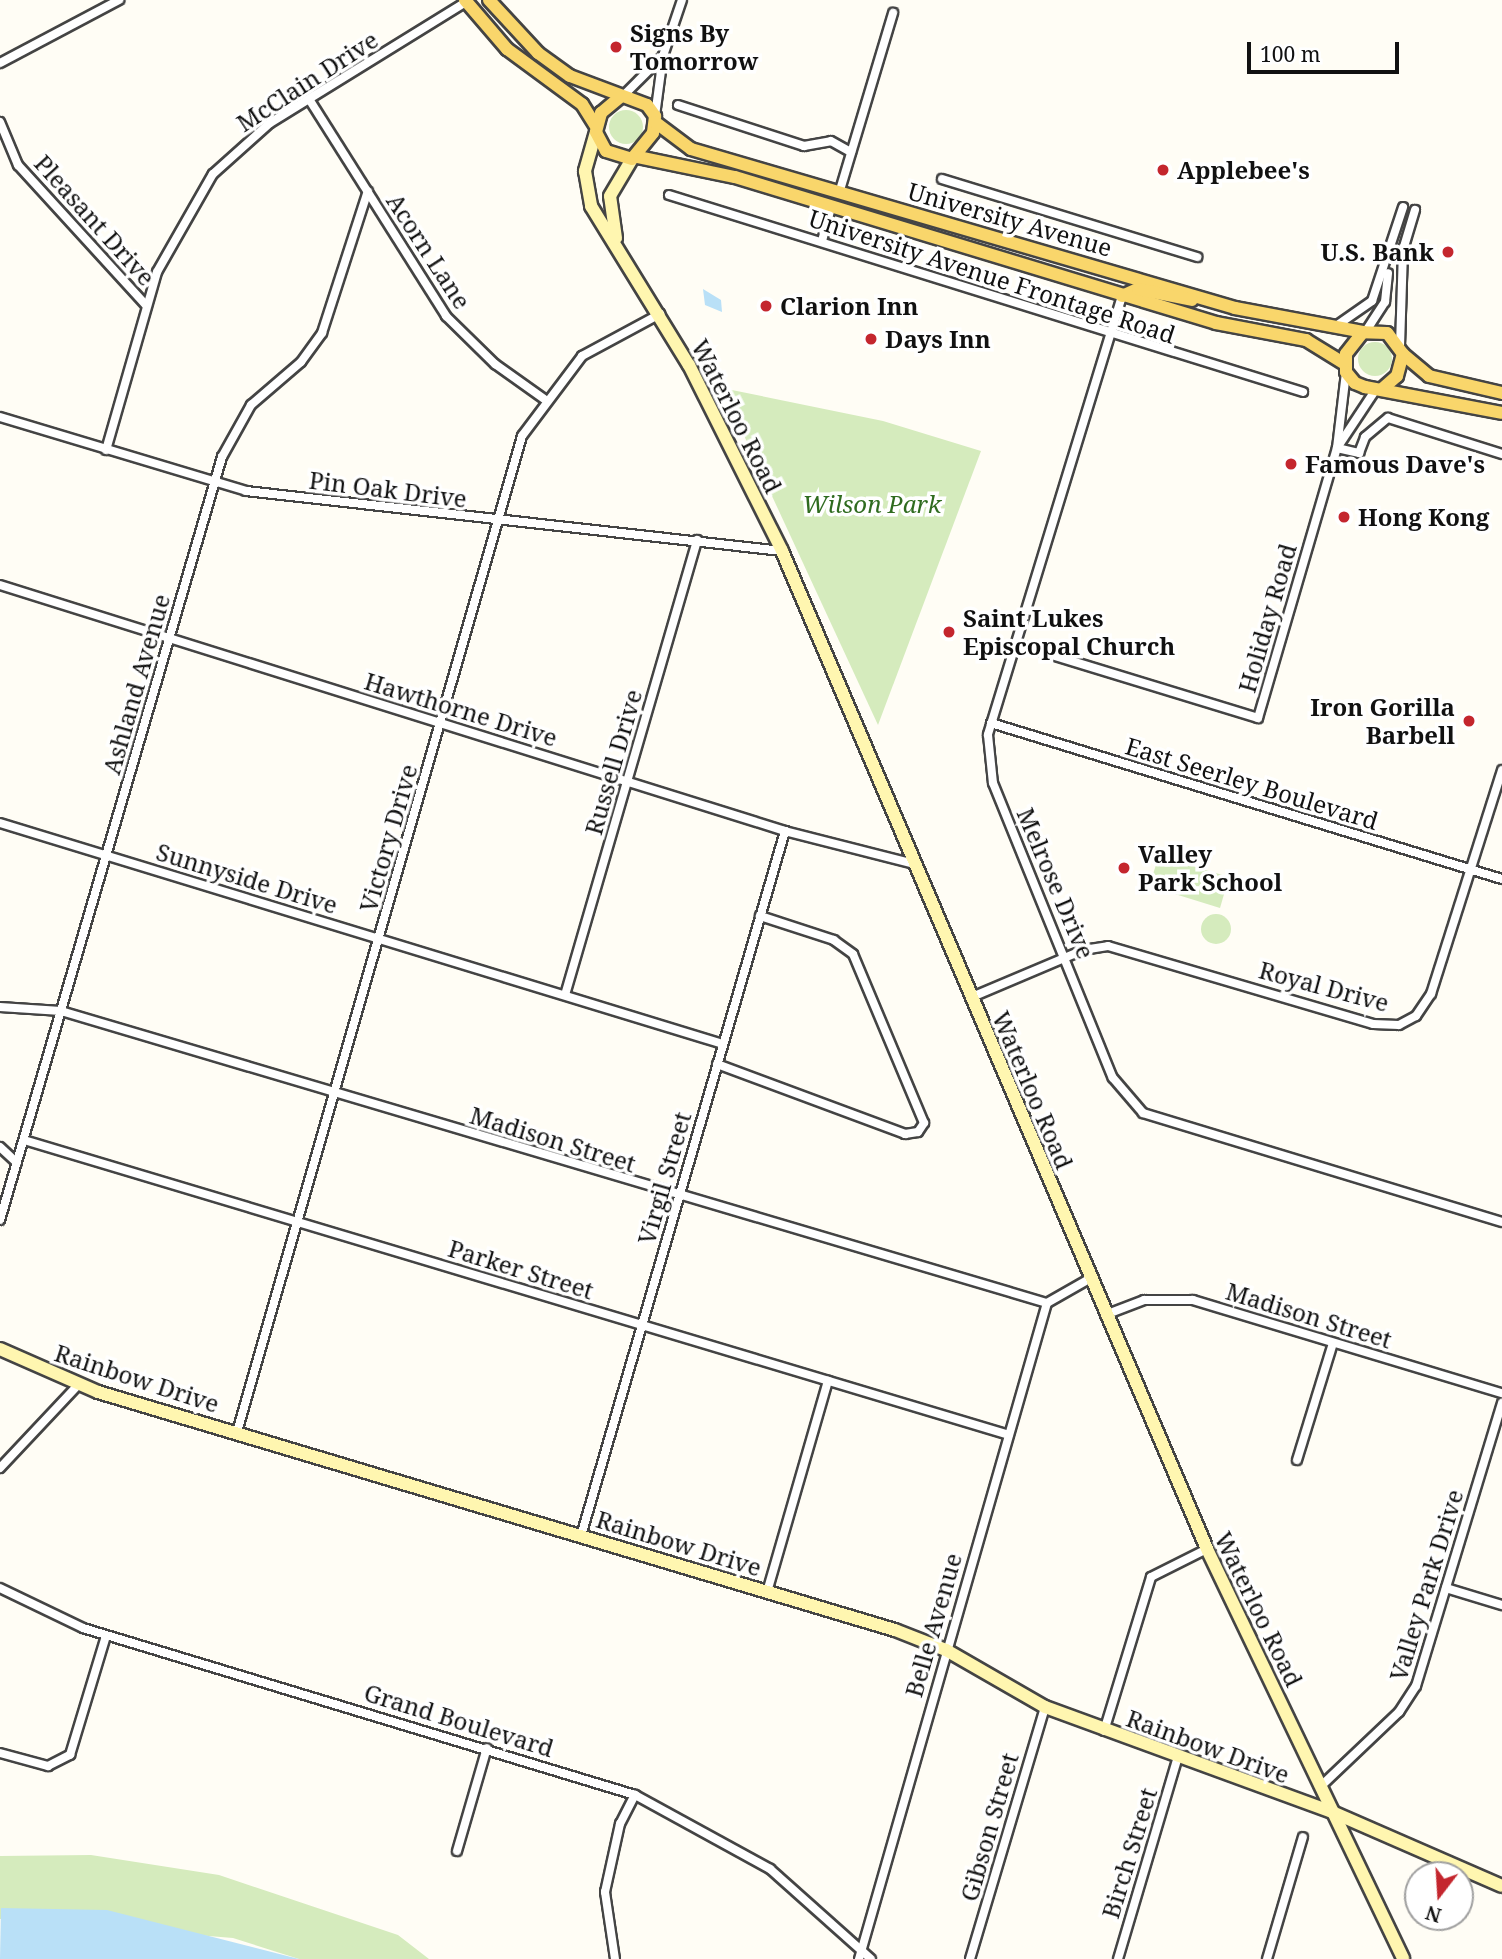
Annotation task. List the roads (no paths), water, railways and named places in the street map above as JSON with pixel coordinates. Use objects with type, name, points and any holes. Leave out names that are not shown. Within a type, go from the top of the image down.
[{"type":"main road","points":[[465,1],[507,49],[582,104],[606,151],[635,158],[655,119],[647,105],[559,69],[489,0]]},
{"type":"main road","points":[[596,129],[606,104],[622,96]]},
{"type":"main road","name":"University Avenue","points":[[655,119],[691,149],[839,190],[1211,301],[1364,332]]},
{"type":"main road","name":"Waterloo Road","points":[[596,129],[586,189],[660,314],[782,551],[1104,1315],[1207,1549],[1403,1959]]},
{"type":"main road","name":"Waterloo Road","points":[[617,242],[610,196],[635,158]]},
{"type":"main road","name":"University Avenue","points":[[635,158],[757,184],[1122,296],[1319,344],[1345,368]]},
{"type":"main road","points":[[757,184],[788,183],[826,194],[839,190]]},
{"type":"main road","points":[[1122,296],[1138,289],[1211,301]]},
{"type":"main road","points":[[1502,393],[1429,376],[1387,333],[1364,332],[1349,345],[1345,368],[1379,389],[1502,412]]},
{"type":"main road","points":[[1379,389],[1397,376],[1402,350]]},
{"type":"main road","name":"Rainbow Drive","points":[[0,1349],[78,1385],[767,1592],[946,1650],[1045,1707],[1104,1731],[1332,1812],[1502,1886]]},
{"type":"street","points":[[0,63],[119,0]]},
{"type":"street","points":[[655,119],[663,56],[682,0]]},
{"type":"street","name":"McClain Drive","points":[[106,450],[146,305],[171,239],[213,174],[248,139],[465,1]]},
{"type":"street","points":[[839,190],[894,13]]},
{"type":"street","points":[[622,96],[663,56]]},
{"type":"street","name":"Acorn Lane","points":[[309,99],[458,331],[544,399]]},
{"type":"street","points":[[678,105],[804,146],[831,141],[851,152]]},
{"type":"street","name":"Pleasant Drive","points":[[0,122],[18,164],[146,305]]},
{"type":"street","points":[[942,179],[1197,257]]},
{"type":"street","name":"Ashland Avenue","points":[[0,1220],[214,483],[240,419],[322,333],[368,191]]},
{"type":"street","name":"University Avenue Frontage Road","points":[[669,195],[1303,392]]},
{"type":"street","points":[[1364,332],[1385,302],[1389,264],[1403,206]]},
{"type":"street","points":[[822,241],[831,207]]},
{"type":"street","points":[[1402,350],[1403,250],[1415,210]]},
{"type":"street","points":[[1336,326],[1372,301],[1389,264]]},
{"type":"street","name":"Melrose Drive","points":[[1122,296],[991,723],[993,783],[1112,1078],[1143,1113],[1502,1222]]},
{"type":"street","name":"Victory Drive","points":[[237,1432],[440,723],[501,521],[515,453],[544,399],[602,341],[660,314]]},
{"type":"street","name":"Holiday Road","points":[[1016,644],[1258,718],[1337,448],[1345,368]]},
{"type":"street","name":"Holiday Road","points":[[1337,448],[1379,389]]},
{"type":"street","name":"Pin Oak Drive","points":[[0,417],[214,483],[501,521],[782,551]]},
{"type":"street","points":[[1337,448],[1359,453],[1365,437],[1388,418],[1502,454]]},
{"type":"street","name":"Russell Drive","points":[[565,995],[697,540]]},
{"type":"street","name":"Hawthorne Drive","points":[[0,585],[785,831],[912,863]]},
{"type":"street","name":"East Seerley Boulevard","points":[[991,723],[1502,879]]},
{"type":"street","name":"Royal Drive","points":[[972,997],[1095,947],[1120,947],[1373,1024],[1399,1025],[1427,1002],[1502,769]]},
{"type":"street","name":"Sunnyside Drive","points":[[0,823],[723,1044]]},
{"type":"street","name":"Virgil Street","points":[[581,1536],[785,831]]},
{"type":"street","points":[[717,1064],[905,1134],[922,1127],[853,954],[834,940],[760,916]]},
{"type":"street","name":"Madison Street","points":[[0,1007],[61,1011],[1047,1303]]},
{"type":"street","name":"Parker Street","points":[[24,1140],[1009,1435]]},
{"type":"street","points":[[0,1147],[17,1163]]},
{"type":"street","points":[[1047,1303],[1089,1279]]},
{"type":"street","name":"Madison Street","points":[[1104,1315],[1136,1302],[1178,1298],[1502,1393]]},
{"type":"street","name":"Belle Avenue","points":[[859,1959],[1047,1303]]},
{"type":"street","points":[[1297,1460],[1333,1343]]},
{"type":"street","points":[[767,1592],[828,1381]]},
{"type":"street","points":[[0,1468],[78,1385]]},
{"type":"street","name":"Valley Park Drive","points":[[1320,1787],[1409,1700],[1502,1403]]},
{"type":"street","points":[[1104,1731],[1151,1577],[1207,1549]]},
{"type":"street","name":"Grand Boulevard","points":[[0,1588],[106,1636],[487,1748],[635,1795],[740,1849],[871,1959]]},
{"type":"street","points":[[1446,1588],[1502,1605]]},
{"type":"street","points":[[0,1753],[48,1766],[70,1755],[106,1636]]},
{"type":"street","name":"Gibson Street","points":[[970,1959],[1045,1707]]},
{"type":"street","points":[[457,1851],[487,1748]]},
{"type":"street","name":"Birch Street","points":[[1118,1959],[1178,1757]]},
{"type":"street","points":[[615,1959],[605,1892],[620,1825],[635,1795]]},
{"type":"street","points":[[1268,1959],[1303,1837]]},
{"type":"water","points":[[703,289],[721,300],[722,312],[705,305]]},
{"type":"water","points":[[1,1908],[107,1910],[299,1959],[0,1959]]},
{"type":"place","name":"Signs By Tomorrow","points":[[616,47]]},
{"type":"place","name":"Applebee's","points":[[1163,170]]},
{"type":"place","name":"U.S. Bank","points":[[1448,252]]},
{"type":"place","name":"Clarion Inn","points":[[766,306]]},
{"type":"place","name":"Days Inn","points":[[871,339]]},
{"type":"place","name":"Famous Dave's","points":[[1291,464]]},
{"type":"place","name":"Hong Kong","points":[[1344,517]]},
{"type":"place","name":"Saint Lukes Episcopal Church","points":[[949,632]]},
{"type":"place","name":"Iron Gorilla Barbell","points":[[1469,721]]},
{"type":"place","name":"Valley Park School","points":[[1124,868]]},
{"type":"park label","name":"Wilson Park","points":[[872,504]]}]
